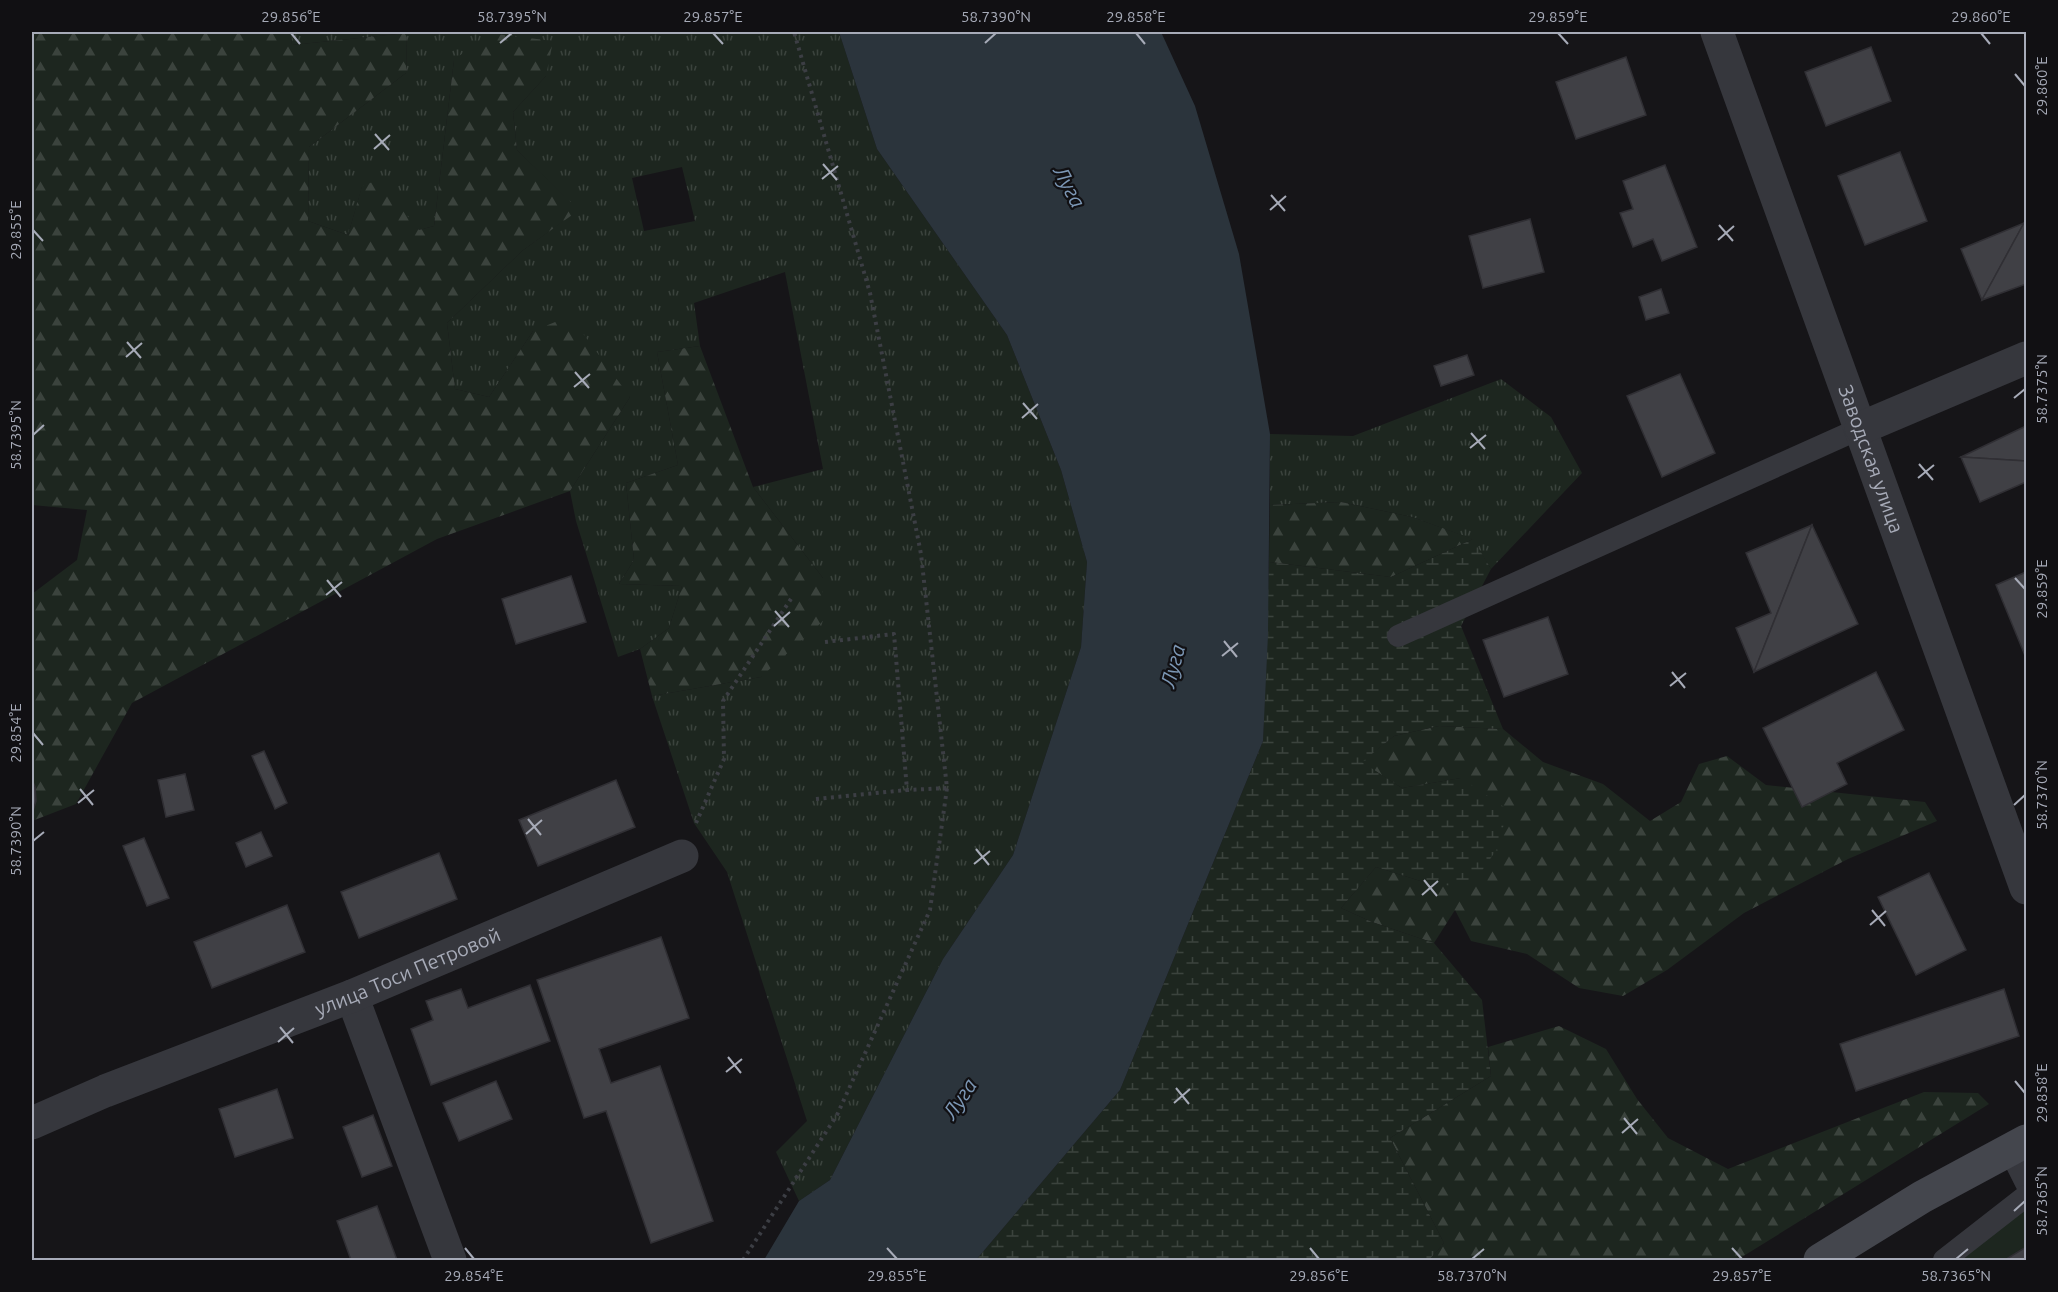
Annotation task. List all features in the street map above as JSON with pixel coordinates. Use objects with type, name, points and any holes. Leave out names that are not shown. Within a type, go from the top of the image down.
[{"type":"main road","points":[[1820,1260],[1922,1197],[2018,1146]]},
{"type":"street","name":"Заводская улица","points":[[1718,32],[2026,888]]},
{"type":"street","points":[[1861,428],[2026,358]]},
{"type":"street","name":"улица Тоси Петровой","points":[[32,1123],[105,1092],[352,996],[682,856]]},
{"type":"street","points":[[352,996],[450,1260]]},
{"type":"lane","points":[[1398,636],[1861,428]]},
{"type":"lane","points":[[2018,1146],[2026,1183]]},
{"type":"lane","points":[[1944,1260],[2026,1196]]},
{"type":"path","points":[[743,1260],[837,1115],[930,910],[947,788],[921,554],[870,293],[794,32]]},
{"type":"path","points":[[682,856],[724,759],[723,700],[793,596]]},
{"type":"path","points":[[825,642],[894,634],[907,790]]},
{"type":"path","points":[[816,799],[947,788]]},
{"type":"green space","points":[[32,32],[291,32],[292,45],[407,33],[406,73],[309,147],[308,221],[348,235],[362,186],[378,180],[419,230],[434,226],[454,60],[489,33],[553,41],[546,76],[513,112],[517,150],[579,210],[522,251],[447,323],[455,389],[489,397],[533,331],[570,316],[630,397],[570,491],[437,539],[132,703],[76,804],[32,821],[32,594],[77,560],[87,510],[32,505]]},
{"type":"green space","points":[[291,32],[839,32],[877,149],[1007,335],[1061,470],[1087,562],[1081,647],[1013,855],[943,959],[830,1180],[799,1201],[776,1152],[807,1121],[727,872],[694,823],[652,696],[761,677],[823,578],[753,487],[823,469],[785,272],[694,303],[700,346],[657,352],[678,465],[626,483],[634,560],[619,584],[682,586],[669,628],[640,649],[618,657],[576,521],[570,491],[630,397],[533,331],[489,397],[455,389],[447,323],[522,251],[578,210],[517,150],[513,112],[546,76],[454,60],[434,226],[419,230],[362,187],[348,235],[308,221],[309,147],[406,73],[407,33],[292,45]],"holes":[[[682,167],[695,221],[644,231],[632,178]]]},
{"type":"green space","points":[[700,346],[753,487],[823,578],[822,622],[761,677],[652,696],[640,649],[669,628],[682,586],[619,584],[634,560],[626,483],[678,465],[657,352]]},
{"type":"green space","points":[[1501,379],[1551,417],[1582,473],[1491,569],[1472,539],[1412,517],[1341,502],[1270,505],[1270,434],[1353,436]]},
{"type":"green space","points":[[1341,502],[1412,517],[1473,539],[1391,577],[1269,562],[1270,505]]},
{"type":"green space","points":[[1473,539],[1491,569],[1461,626],[1503,729],[1439,726],[1394,736],[1362,762],[1402,788],[1461,778],[1507,809],[1499,846],[1471,887],[1430,884],[1376,867],[1341,908],[1372,922],[1434,943],[1482,1000],[1491,1076],[1390,1138],[1444,1243],[1429,1260],[976,1260],[1120,1090],[1263,741],[1269,562],[1391,577]]},
{"type":"green space","points":[[1439,726],[1503,729],[1543,762],[1603,784],[1650,821],[1681,802],[1699,764],[1727,756],[1766,785],[1925,802],[1937,821],[1848,859],[1744,913],[1667,970],[1623,996],[1579,988],[1527,954],[1471,941],[1455,910],[1434,943],[1372,922],[1341,908],[1376,867],[1430,884],[1461,778],[1402,788],[1361,762],[1394,736]]},
{"type":"green space","points":[[1559,1026],[1606,1049],[1637,1099],[1668,1138],[1728,1169],[1924,1092],[1978,1093],[1989,1104],[1737,1260],[1429,1260],[1444,1243],[1390,1138],[1491,1076],[1488,1047]]},
{"type":"green space","points":[[2026,1209],[2026,1260],[1929,1260]]},
{"type":"water","name":"Луга","points":[[839,32],[1161,32],[1195,106],[1239,254],[1270,434],[1268,635],[1263,741],[1120,1090],[976,1260],[764,1260],[799,1201],[830,1180],[943,959],[1013,855],[1081,647],[1087,562],[1061,470],[1007,335],[877,149]]},
{"type":"building","points":[[1871,47],[1891,101],[1826,126],[1805,72]]},
{"type":"building","points":[[1626,57],[1646,115],[1576,139],[1556,82]]},
{"type":"building","points":[[1900,152],[1927,221],[1865,245],[1838,176]]},
{"type":"building","points":[[1665,165],[1697,247],[1662,261],[1653,239],[1633,247],[1620,213],[1633,209],[1623,181]]},
{"type":"building","points":[[1530,219],[1544,272],[1483,288],[1469,236]]},
{"type":"building","points":[[2024,223],[1982,300],[1961,249]]},
{"type":"building","points":[[2024,223],[2026,229],[2026,284],[1982,300]]},
{"type":"building","points":[[1661,289],[1669,313],[1646,320],[1639,297]]},
{"type":"building","points":[[1467,355],[1474,375],[1441,386],[1434,366]]},
{"type":"building","points":[[1680,374],[1715,453],[1662,477],[1627,396]]},
{"type":"building","points":[[2026,426],[2026,461],[1961,457]]},
{"type":"building","points":[[1961,457],[2026,461],[2026,482],[1980,502]]},
{"type":"building","points":[[1812,525],[1754,672],[1736,628],[1771,613],[1746,553]]},
{"type":"building","points":[[1812,525],[1858,624],[1754,672]]},
{"type":"building","points":[[2026,572],[2026,658],[1996,585]]},
{"type":"building","points":[[571,576],[586,622],[516,644],[502,599]]},
{"type":"building","points":[[1548,617],[1568,674],[1504,697],[1483,640]]},
{"type":"building","points":[[1876,672],[1904,730],[1837,763],[1847,784],[1802,807],[1763,728]]},
{"type":"building","points":[[264,751],[287,803],[275,809],[252,756]]},
{"type":"building","points":[[185,774],[194,810],[166,817],[158,780]]},
{"type":"building","points":[[32,779],[36,801],[32,814]]},
{"type":"building","points":[[616,780],[635,827],[538,866],[519,820]]},
{"type":"building","points":[[261,832],[272,856],[246,867],[236,843]]},
{"type":"building","points":[[144,838],[169,898],[147,906],[123,846]]},
{"type":"building","points":[[439,853],[457,899],[359,938],[341,892]]},
{"type":"building","points":[[1929,873],[1966,950],[1916,975],[1878,897]]},
{"type":"building","points":[[287,905],[305,952],[212,988],[194,942]]},
{"type":"building","points":[[661,937],[689,1018],[599,1049],[611,1083],[660,1066],[713,1221],[651,1243],[606,1111],[584,1118],[537,980]]},
{"type":"building","points":[[530,985],[550,1041],[431,1085],[411,1029],[433,1020],[426,1001],[461,989],[468,1008]]},
{"type":"building","points":[[2004,989],[2019,1036],[1856,1091],[1840,1044]]},
{"type":"building","points":[[496,1081],[512,1119],[459,1141],[443,1103]]},
{"type":"building","points":[[277,1089],[293,1138],[235,1157],[219,1109]]},
{"type":"building","points":[[373,1115],[392,1166],[362,1177],[343,1127]]},
{"type":"building","points":[[377,1206],[397,1260],[351,1260],[337,1221]]},
{"type":"building","points":[[2026,1247],[2026,1260],[2009,1260],[2008,1258]]}]
